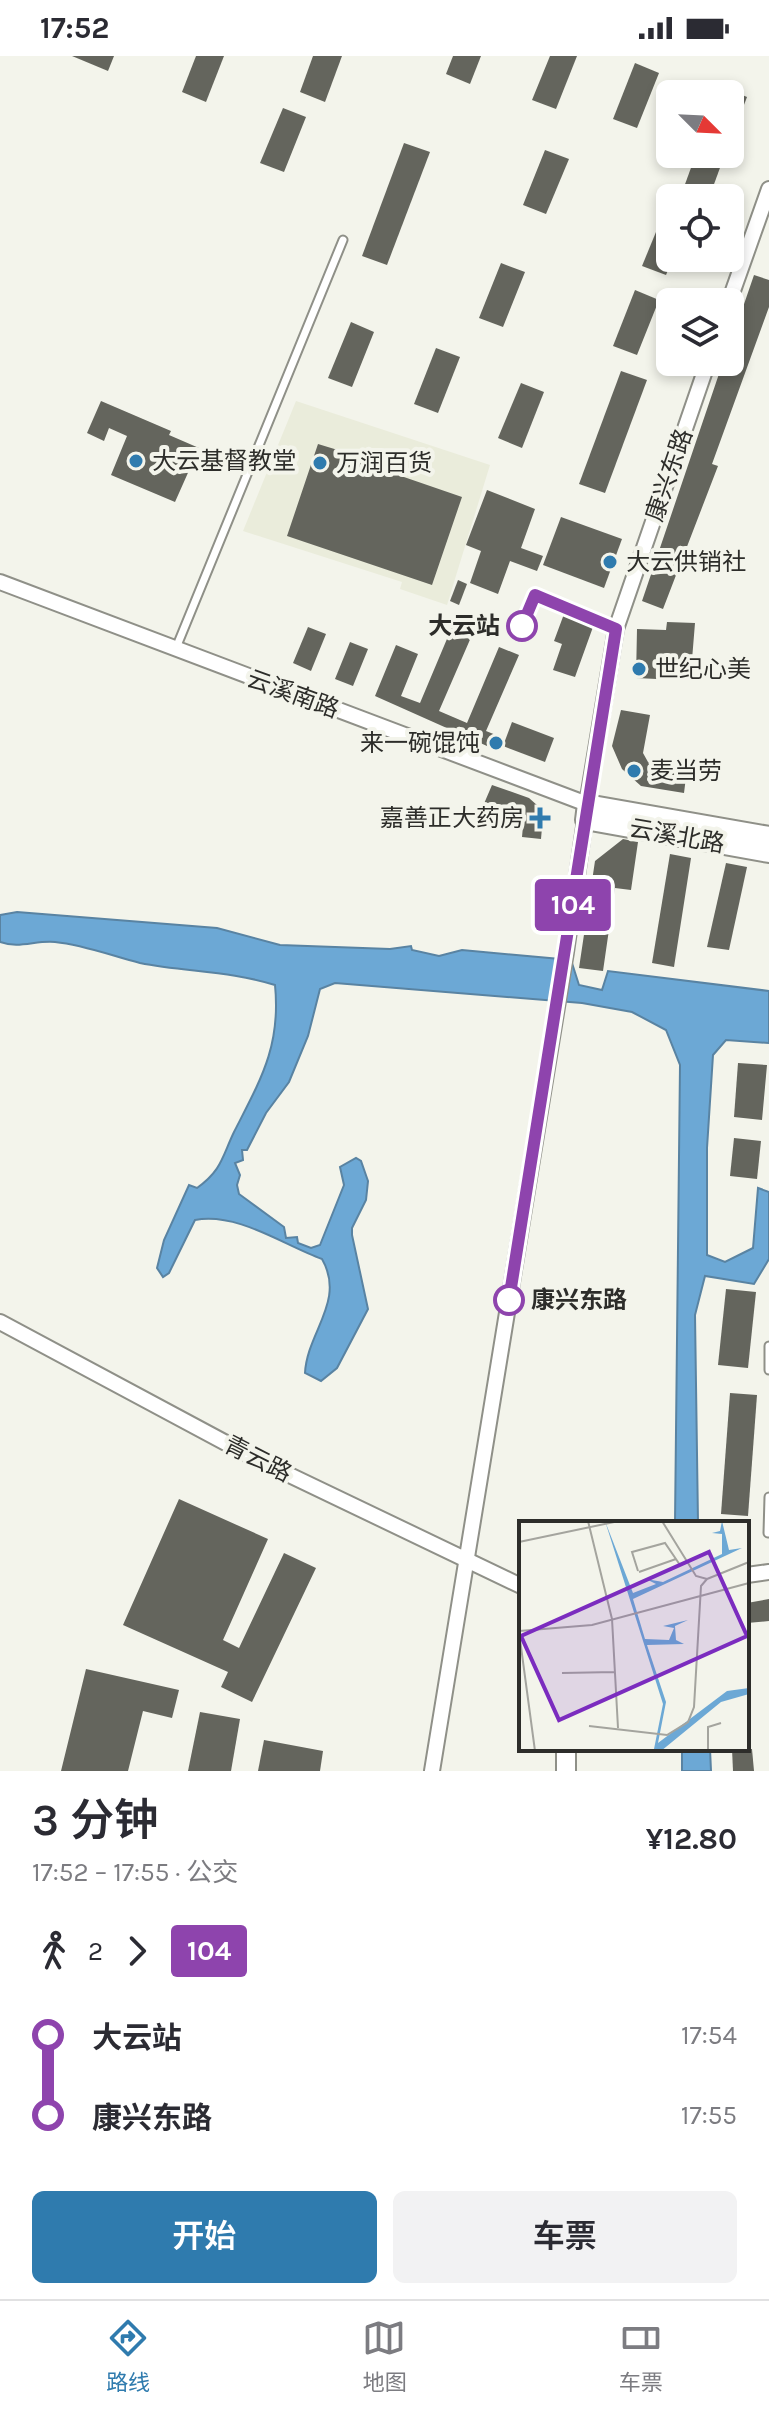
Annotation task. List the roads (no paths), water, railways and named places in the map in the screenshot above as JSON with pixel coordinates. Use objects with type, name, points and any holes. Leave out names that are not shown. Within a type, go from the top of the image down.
[{"type":"street","points":[[734,288],[769,189]]},
{"type":"street","name":"康兴东路","points":[[432,1771],[616,629],[703,376]]},
{"type":"street","name":"云溪南路","points":[[0,582],[586,812]]},
{"type":"street","name":"云溪北路","points":[[586,812],[769,836]]},
{"type":"street","name":"云溪北路","points":[[586,812],[769,853]]},
{"type":"street","name":"青云路","points":[[0,1322],[254,1458],[519,1585]]},
{"type":"street","points":[[749,1575],[769,1572]]},
{"type":"lane","points":[[175,650],[343,240]]},
{"type":"lane","points":[[522,626],[535,595],[616,629]]},
{"type":"lane","points":[[769,1346],[769,1370]]},
{"type":"lane","points":[[768,1533],[769,1500]]},
{"type":"water","points":[[17,912],[217,928],[280,945],[390,949],[411,946],[412,950],[439,956],[462,950],[571,960],[579,985],[602,990],[608,971],[769,991],[769,1043],[726,1040],[713,1055],[707,1148],[707,1255],[725,1262],[753,1248],[758,1188],[769,1192],[769,1259],[754,1284],[705,1276],[695,1315],[698,1521],[675,1521],[680,1065],[666,1030],[632,1012],[582,1003],[335,983],[320,989],[308,1036],[289,1082],[266,1113],[247,1150],[242,1150],[243,1160],[235,1163],[240,1175],[237,1185],[239,1194],[284,1227],[286,1238],[297,1237],[298,1243],[311,1248],[320,1245],[344,1185],[340,1167],[356,1158],[361,1161],[368,1181],[366,1200],[352,1228],[352,1235],[368,1309],[337,1368],[321,1381],[305,1373],[307,1358],[328,1303],[328,1274],[322,1259],[244,1225],[211,1219],[195,1220],[169,1273],[163,1277],[157,1268],[164,1240],[189,1185],[197,1188],[217,1169],[267,1062],[275,1026],[275,985],[242,977],[140,963],[66,943],[14,945],[0,942],[0,915]]},
{"type":"water","points":[[682,1751],[710,1751],[711,1771],[682,1771]]},
{"type":"place","name":"大云基督教堂","points":[[136,461]]},
{"type":"place","name":"万润百货","points":[[320,463]]},
{"type":"place","name":"大云供销社","points":[[610,562]]},
{"type":"place","name":"大云站","points":[[522,626]]},
{"type":"place","name":"世纪心美","points":[[639,669]]},
{"type":"place","name":"来一碗馄饨","points":[[496,743]]},
{"type":"place","name":"麦当劳","points":[[634,771]]},
{"type":"place","name":"嘉善正大药房","points":[[540,818]]},
{"type":"place","name":"康兴东路","points":[[509,1300]]}]
